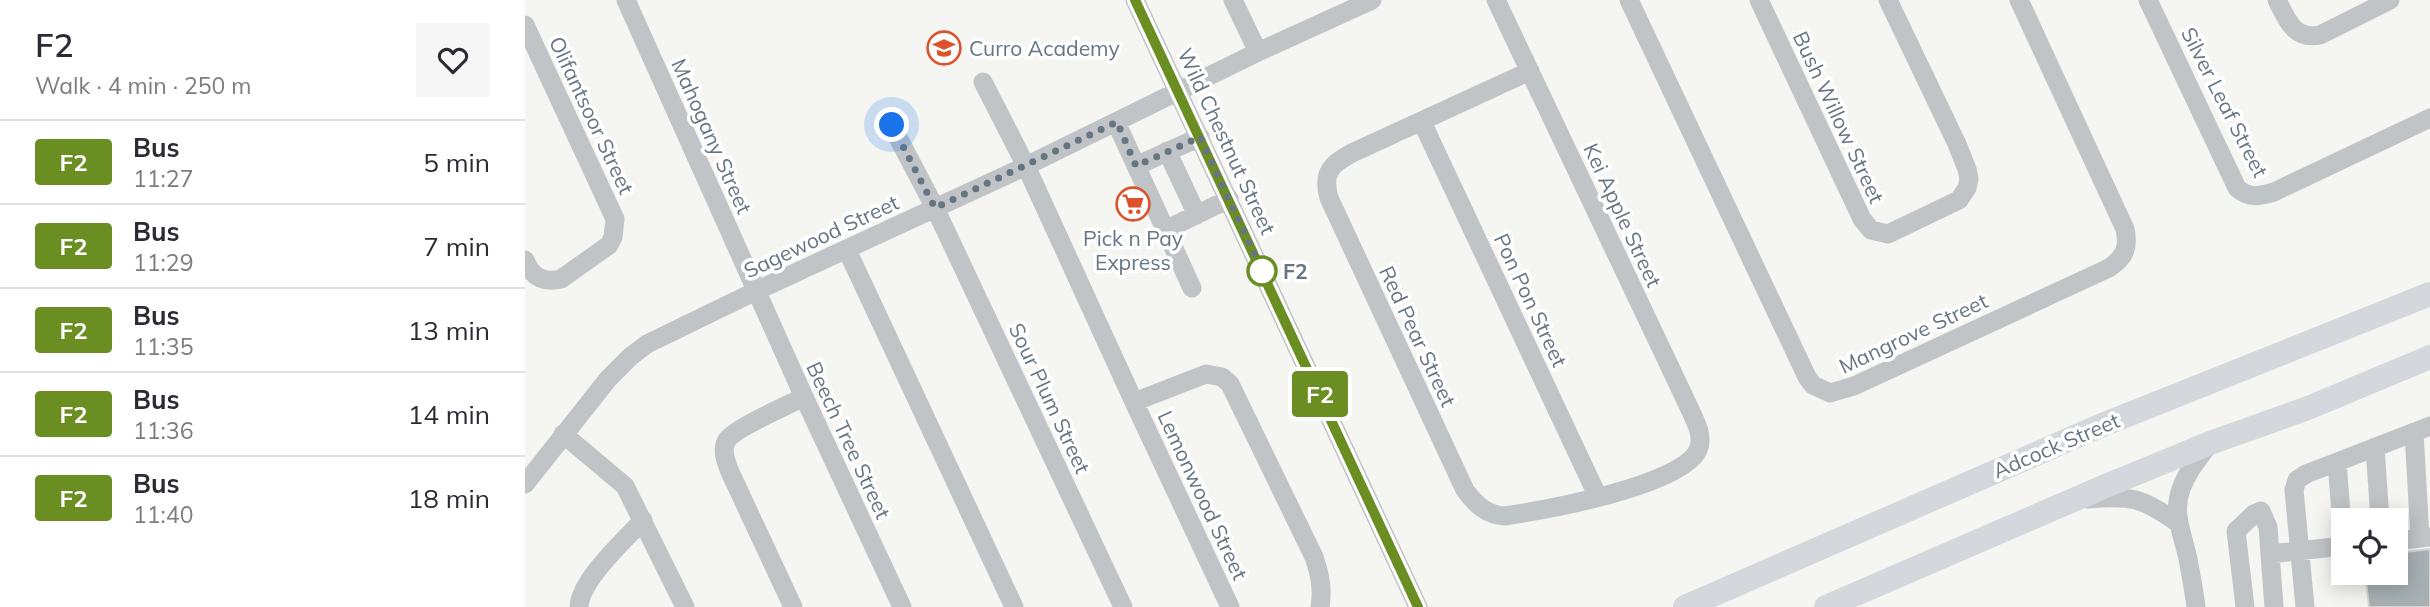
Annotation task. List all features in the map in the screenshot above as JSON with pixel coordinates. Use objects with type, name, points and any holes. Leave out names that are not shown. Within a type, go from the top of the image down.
[{"type":"main road","name":"Adcock Street","points":[[1685,607],[2088,431],[2430,294]]},
{"type":"main road","points":[[1826,607],[2210,443],[2308,408],[2430,357]]},
{"type":"street","name":"Mahogany Street","points":[[626,0],[756,291]]},
{"type":"street","name":"Wild Chestnut Street","points":[[1135,0],[1418,607]]},
{"type":"street","points":[[1233,0],[1258,52]]},
{"type":"street","name":"Sagewood Street","points":[[525,484],[608,379],[647,344],[1372,0]]},
{"type":"street","name":"Kei Apple Street","points":[[1496,0],[1687,403],[1699,432],[1698,451]]},
{"type":"street","name":"Mangrove Street","points":[[1629,0],[1807,377],[1813,385],[1831,393],[1854,386],[2109,268],[2125,254],[2125,229],[2019,0]]},
{"type":"street","name":"Bush Willow Street","points":[[1759,0],[1862,219],[1871,230],[1888,234],[1959,200],[1969,179],[1957,144],[1888,0]]},
{"type":"street","name":"Silver Leaf Street","points":[[2148,0],[2237,188],[2243,194],[2259,196],[2274,192],[2430,118]]},
{"type":"street","points":[[2277,0],[2295,31],[2311,37],[2391,0]]},
{"type":"street","name":"Olifantsoor Street","points":[[525,25],[607,197],[616,228],[609,245],[561,279],[539,279],[529,270],[525,260]]},
{"type":"street","name":"Red Pear Street","points":[[1530,71],[1336,162],[1327,179],[1326,189],[1465,490],[1481,508],[1494,516],[1506,516],[1633,488],[1681,468],[1698,451]]},
{"type":"street","name":"Lemonwood Street","points":[[983,82],[1027,166],[1230,607]]},
{"type":"street","points":[[1117,122],[1192,288]]},
{"type":"street","name":"Pon Pon Street","points":[[1422,122],[1598,497]]},
{"type":"street","name":"Sour Plum Street","points":[[892,125],[935,208],[1123,607]]},
{"type":"street","points":[[1136,166],[1200,137]]},
{"type":"street","points":[[1167,151],[1197,215]]},
{"type":"street","points":[[1165,230],[1229,199]]},
{"type":"street","points":[[847,250],[1014,607]]},
{"type":"street","name":"Beech Tree Street","points":[[756,291],[902,607]]},
{"type":"street","name":"Lemonwood Street","points":[[1134,402],[1206,374],[1222,377],[1230,384],[1314,558],[1322,588],[1320,607]]},
{"type":"street","points":[[793,607],[724,455],[725,446],[734,433],[803,397]]},
{"type":"street","points":[[2305,607],[2294,490],[2297,480],[2306,474],[2422,429],[2425,537]]},
{"type":"street","points":[[563,434],[618,478],[632,497],[685,607]]},
{"type":"street","points":[[2196,607],[2178,523],[2180,491],[2191,469],[2210,443]]},
{"type":"street","points":[[2375,447],[2380,508]]},
{"type":"street","points":[[2337,462],[2341,508]]},
{"type":"street","points":[[2073,500],[2129,497],[2148,503],[2178,523]]},
{"type":"street","points":[[2245,607],[2236,531],[2254,514],[2261,512],[2268,527],[2274,607]]},
{"type":"street","points":[[579,607],[581,594],[593,576],[643,520]]},
{"type":"street","points":[[2270,554],[2331,547]]},
{"type":"building","points":[[2430,549],[2430,607],[2369,607],[2366,585],[2408,585],[2408,552]]},
{"type":"bus line","name":"F2","points":[[1135,0],[1418,607]]},
{"type":"place","name":"Curro Academy","points":[[944,48]]},
{"type":"place","name":"Pick n Pay Express","points":[[1133,204]]},
{"type":"place","name":"F2","points":[[1262,271]]},
{"type":"route","points":[[892,125],[935,208],[1117,122],[1136,166],[1200,137],[1262,271]]}]
